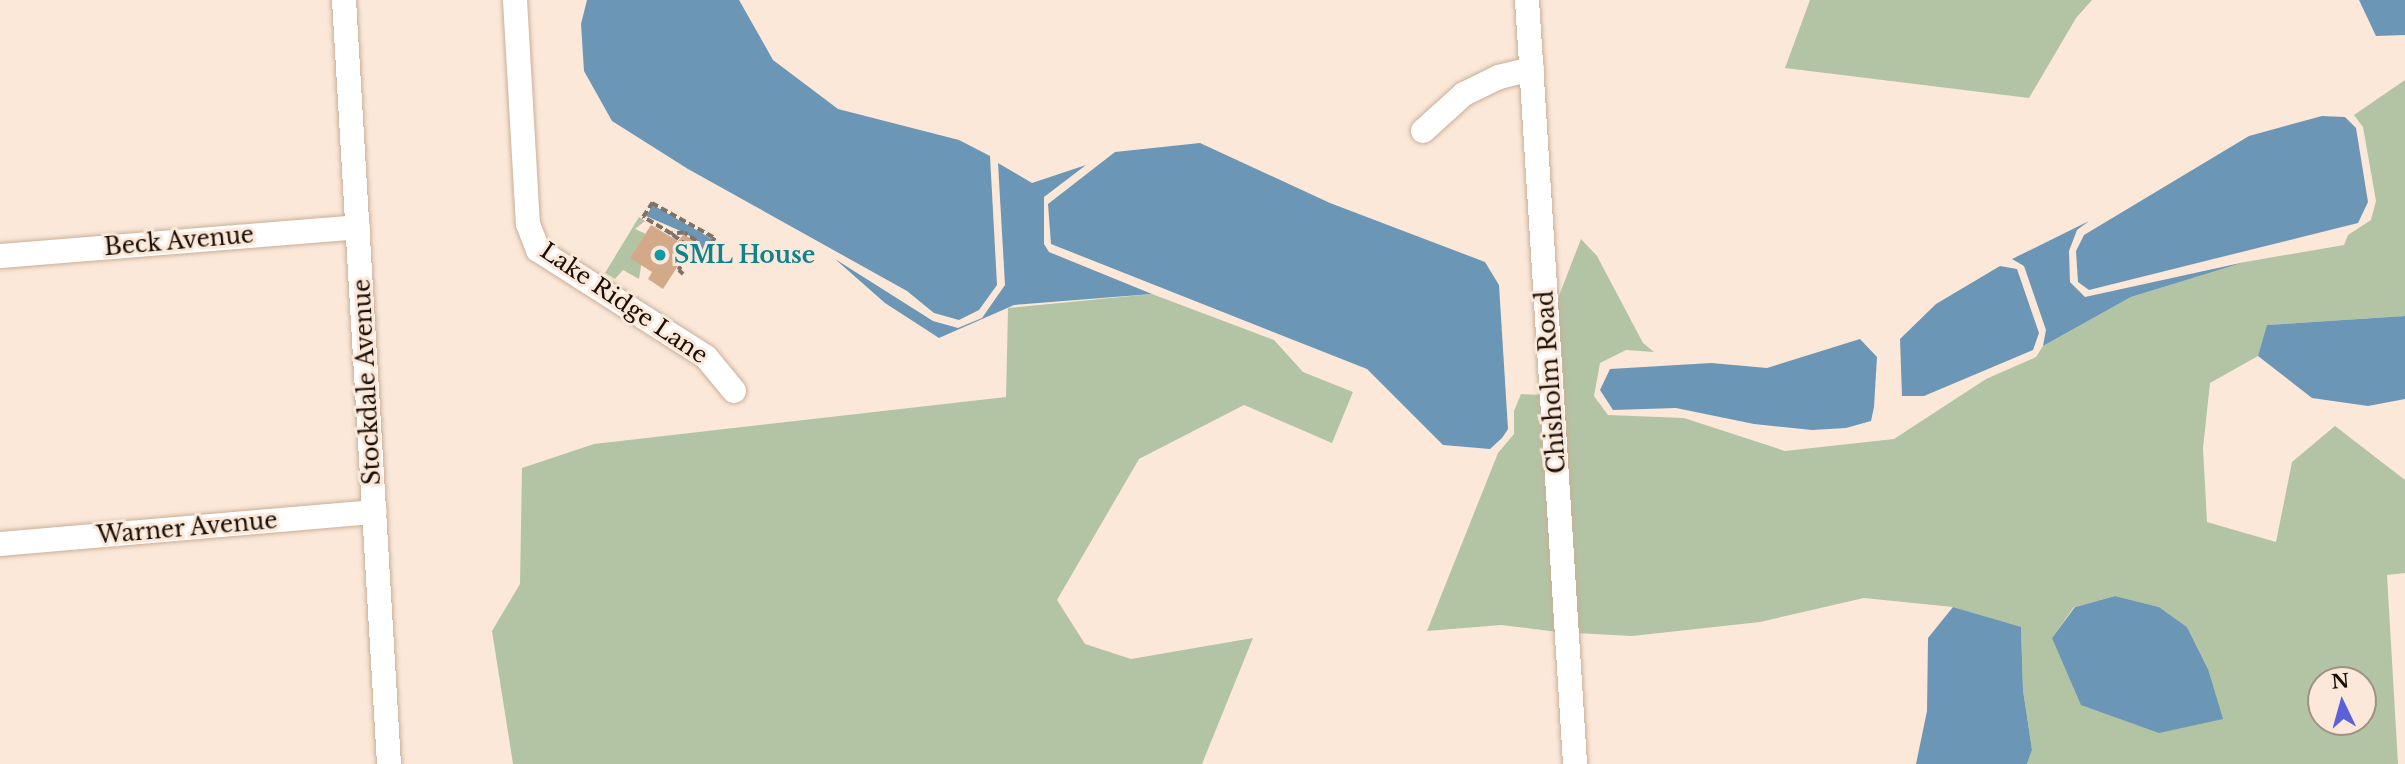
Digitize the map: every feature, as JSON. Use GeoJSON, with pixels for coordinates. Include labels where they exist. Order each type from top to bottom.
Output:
{"type":"FeatureCollection","features":[{"type":"Feature","properties":{"kind":"street","name":"Stockdale Avenue"},"geometry":{"type":"LineString","coordinates":[[344,0],[389,764]]}},
{"type":"Feature","properties":{"kind":"street","name":"Lake Ridge Lane"},"geometry":{"type":"LineString","coordinates":[[514,0],[528,224],[538,250],[706,357],[734,391]]}},
{"type":"Feature","properties":{"kind":"street","name":"Chisholm Road"},"geometry":{"type":"LineString","coordinates":[[1527,0],[1575,764]]}},
{"type":"Feature","properties":{"kind":"street"},"geometry":{"type":"LineString","coordinates":[[1423,131],[1464,94],[1499,77],[1532,69]]}},
{"type":"Feature","properties":{"kind":"street","name":"Beck Avenue"},"geometry":{"type":"LineString","coordinates":[[0,256],[358,227]]}},
{"type":"Feature","properties":{"kind":"street","name":"Warner Avenue"},"geometry":{"type":"LineString","coordinates":[[0,544],[375,512]]}},
{"type":"Feature","properties":{"kind":"path"},"geometry":{"type":"LineString","coordinates":[[652,203],[715,238],[704,256],[671,234],[643,217],[652,203]]}},
{"type":"Feature","properties":{"kind":"path"},"geometry":{"type":"LineString","coordinates":[[671,234],[684,233],[696,241],[679,270],[683,274]]}},
{"type":"Feature","properties":{"kind":"green space"},"geometry":{"type":"Polygon","coordinates":[[[1810,0],[2092,0],[2076,18],[2029,98],[1785,68],[1810,0]]]}},
{"type":"Feature","properties":{"kind":"green space"},"geometry":{"type":"Polygon","coordinates":[[[2405,80],[2405,316],[2268,325],[2258,356],[2210,383],[2203,448],[2207,522],[2276,542],[2292,462],[2335,426],[2405,480],[2405,573],[2387,575],[2398,764],[2027,764],[2032,750],[2023,690],[2021,628],[1953,607],[1864,598],[1760,622],[1632,636],[1575,633],[1555,306],[1581,239],[1597,256],[1643,343],[1654,352],[1626,350],[1600,363],[1594,396],[1608,415],[1684,418],[1785,451],[1894,439],[1986,379],[2036,357],[2043,346],[2131,297],[2245,262],[2344,245],[2348,235],[2371,220],[2376,201],[2363,127],[2354,115],[2405,80]],[[2115,596],[2074,607],[2052,638],[2208,669],[2187,627],[2159,607],[2115,596]]]}},
{"type":"Feature","properties":{"kind":"green space"},"geometry":{"type":"Polygon","coordinates":[[[639,217],[645,221],[635,229],[646,234],[639,279],[623,270],[615,279],[605,273],[639,217]]]}},
{"type":"Feature","properties":{"kind":"green space"},"geometry":{"type":"Polygon","coordinates":[[[1152,294],[1274,340],[1303,372],[1353,392],[1332,443],[1244,405],[1139,459],[1057,600],[1085,644],[1131,659],[1253,638],[1202,764],[513,764],[492,631],[520,584],[522,468],[594,444],[1006,397],[1008,308],[1152,294]]]}},
{"type":"Feature","properties":{"kind":"green space"},"geometry":{"type":"Polygon","coordinates":[[[1521,394],[1543,395],[1558,632],[1501,625],[1427,631],[1498,453],[1514,434],[1514,411],[1521,394]]]}},
{"type":"Feature","properties":{"kind":"water"},"geometry":{"type":"Polygon","coordinates":[[[587,0],[739,0],[773,60],[838,109],[959,140],[990,156],[997,285],[979,310],[959,320],[934,313],[907,291],[688,169],[612,121],[584,71],[581,24],[587,0]]]}},
{"type":"Feature","properties":{"kind":"water"},"geometry":{"type":"Polygon","coordinates":[[[2359,0],[2405,0],[2405,35],[2376,36],[2359,0]]]}},
{"type":"Feature","properties":{"kind":"water"},"geometry":{"type":"Polygon","coordinates":[[[2322,116],[2345,117],[2356,128],[2368,202],[2358,223],[2089,290],[2078,282],[2076,251],[2084,235],[2249,136],[2322,116]]]}},
{"type":"Feature","properties":{"kind":"water"},"geometry":{"type":"Polygon","coordinates":[[[1200,143],[1330,203],[1485,262],[1499,285],[1508,429],[1502,438],[1490,449],[1443,445],[1367,369],[1051,244],[1048,204],[1115,152],[1200,143]]]}},
{"type":"Feature","properties":{"kind":"water"},"geometry":{"type":"Polygon","coordinates":[[[998,163],[1032,183],[1086,165],[1044,197],[1044,244],[1049,252],[1152,294],[1014,305],[939,338],[885,303],[835,259],[933,321],[958,328],[982,318],[1005,285],[998,163]]]}},
{"type":"Feature","properties":{"kind":"water"},"geometry":{"type":"Polygon","coordinates":[[[653,205],[712,239],[703,253],[694,248],[697,241],[685,233],[646,216],[653,205]]]}},
{"type":"Feature","properties":{"kind":"water"},"geometry":{"type":"Polygon","coordinates":[[[2089,221],[2077,230],[2069,251],[2070,282],[2085,297],[2245,262],[2131,297],[2043,346],[2046,330],[2024,266],[2012,259],[2089,221]]]}},
{"type":"Feature","properties":{"kind":"water"},"geometry":{"type":"Polygon","coordinates":[[[2000,266],[2017,269],[2039,333],[2033,350],[1924,396],[1902,396],[1900,339],[1936,304],[2000,266]]]}},
{"type":"Feature","properties":{"kind":"water"},"geometry":{"type":"Polygon","coordinates":[[[2405,316],[2405,399],[2368,406],[2312,398],[2258,356],[2267,325],[2405,316]]]}},
{"type":"Feature","properties":{"kind":"water"},"geometry":{"type":"Polygon","coordinates":[[[1860,339],[1877,357],[1874,407],[1871,421],[1846,428],[1812,430],[1754,424],[1676,408],[1613,410],[1600,390],[1610,369],[1711,363],[1767,368],[1860,339]]]}},
{"type":"Feature","properties":{"kind":"water"},"geometry":{"type":"Polygon","coordinates":[[[2115,596],[2159,607],[2187,627],[2208,669],[2223,719],[2159,733],[2081,705],[2052,638],[2075,607],[2115,596]]]}},
{"type":"Feature","properties":{"kind":"water"},"geometry":{"type":"Polygon","coordinates":[[[1953,607],[2021,627],[2023,690],[2032,750],[2027,764],[1916,764],[1927,711],[1928,638],[1953,607]]]}},
{"type":"Feature","properties":{"kind":"building","name":"SML House"},"geometry":{"type":"Polygon","coordinates":[[[651,225],[678,241],[684,234],[694,241],[663,289],[648,279],[652,272],[630,258],[651,225]]]}},
{"type":"Feature","properties":{"kind":"place","name":"SML House"},"geometry":{"type":"Point","coordinates":[660,255]}}]}
